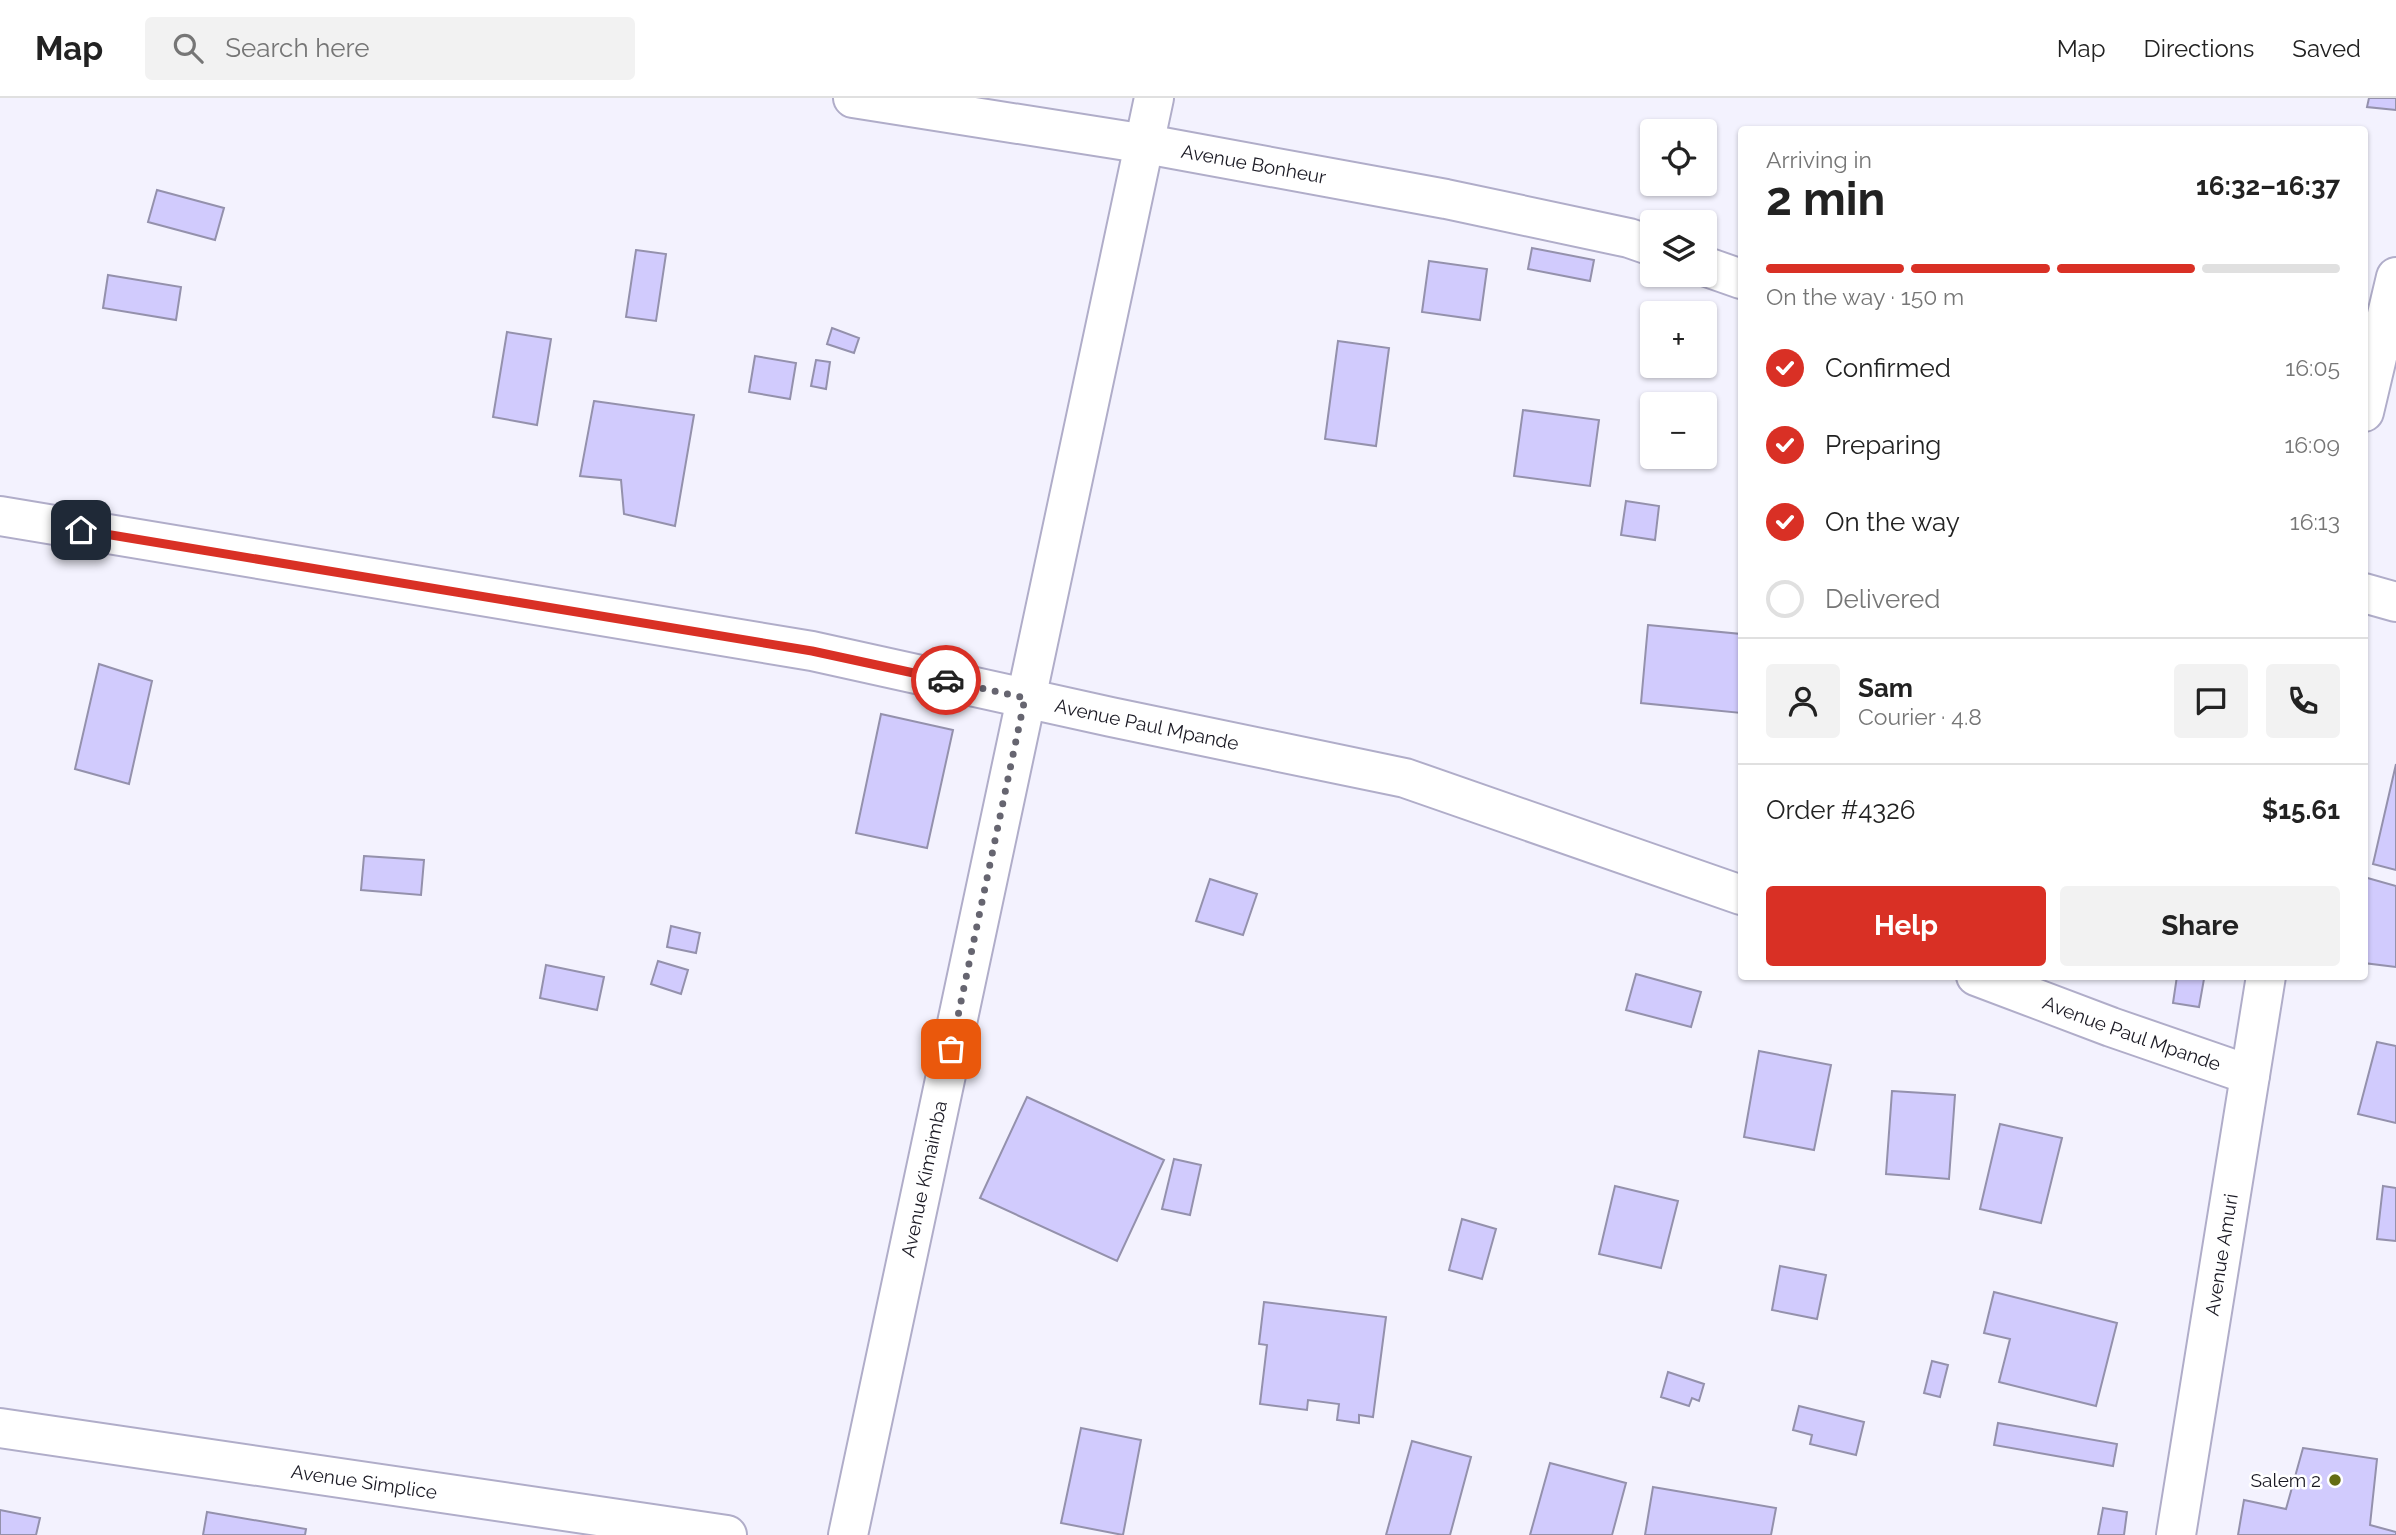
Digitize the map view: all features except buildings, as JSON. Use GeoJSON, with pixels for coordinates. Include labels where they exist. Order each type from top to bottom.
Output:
{"type":"FeatureCollection","features":[{"type":"Feature","properties":{"kind":"street","name":"Avenue Bonheur"},"geometry":{"type":"LineString","coordinates":[[853,98],[1146,144],[1446,199],[1640,242]]}},
{"type":"Feature","properties":{"kind":"street","name":"Avenue Kimaimba"},"geometry":{"type":"LineString","coordinates":[[848,1535],[1154,98]]}},
{"type":"Feature","properties":{"kind":"street"},"geometry":{"type":"LineString","coordinates":[[1717,271],[1738,278]]}},
{"type":"Feature","properties":{"kind":"street"},"geometry":{"type":"LineString","coordinates":[[2368,395],[2396,277]]}},
{"type":"Feature","properties":{"kind":"street","name":"Avenue Paul Mpande"},"geometry":{"type":"LineString","coordinates":[[0,516],[812,651],[1405,778],[1738,894]]}},
{"type":"Feature","properties":{"kind":"street"},"geometry":{"type":"LineString","coordinates":[[2368,594],[2396,602]]}},
{"type":"Feature","properties":{"kind":"street","name":"Avenue Paul Mpande"},"geometry":{"type":"LineString","coordinates":[[1987,980],[2250,1075]]}},
{"type":"Feature","properties":{"kind":"street","name":"Avenue Amuri"},"geometry":{"type":"LineString","coordinates":[[2176,1535],[2265,980]]}},
{"type":"Feature","properties":{"kind":"street","name":"Avenue Simplice"},"geometry":{"type":"LineString","coordinates":[[0,1428],[727,1535]]}},
{"type":"Feature","properties":{"kind":"way so far"},"geometry":{"type":"LineString","coordinates":[[946,680],[1025,698],[951,1049]]}},
{"type":"Feature","properties":{"kind":"place","name":"Salem 2"},"geometry":{"type":"Point","coordinates":[2335,1480]}},
{"type":"Feature","properties":{"kind":"route"},"geometry":{"type":"LineString","coordinates":[[81,530],[812,651],[946,680]]}}]}
